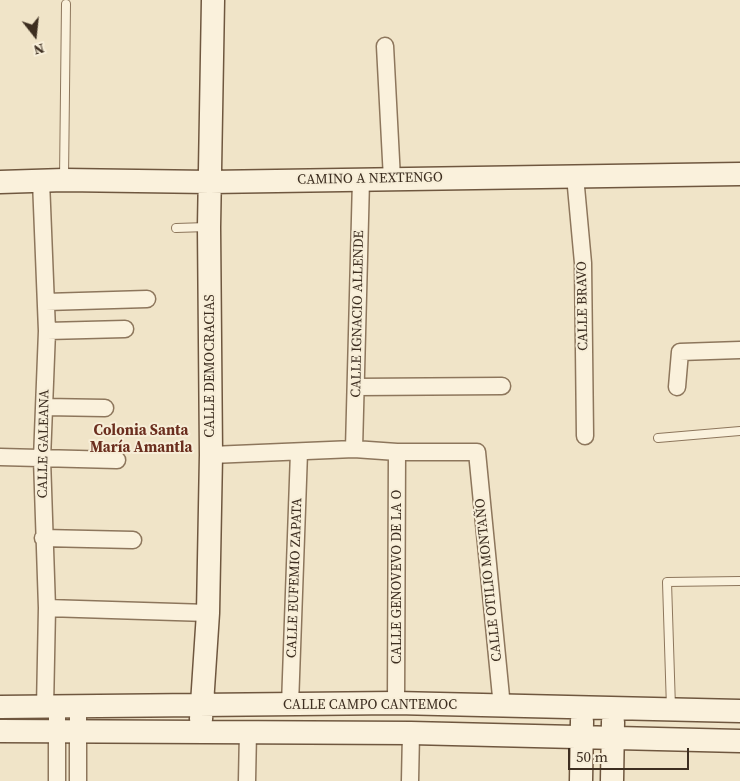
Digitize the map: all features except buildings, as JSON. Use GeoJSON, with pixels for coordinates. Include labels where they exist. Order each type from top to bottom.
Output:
{"type":"FeatureCollection","features":[{"type":"Feature","properties":{"kind":"street","name":"CALLE DEMOCRACIAS"},"geometry":{"type":"LineString","coordinates":[[201,731],[201,705],[208,613],[211,455],[209,227],[213,0]]}},
{"type":"Feature","properties":{"kind":"street"},"geometry":{"type":"LineString","coordinates":[[384,46],[392,179]]}},
{"type":"Feature","properties":{"kind":"street","name":"CAMINO A NEXTENGO"},"geometry":{"type":"LineString","coordinates":[[0,182],[64,180],[210,182],[740,174]]}},
{"type":"Feature","properties":{"kind":"street","name":"CALLE BRAVO"},"geometry":{"type":"LineString","coordinates":[[575,176],[582,262],[585,436]]}},
{"type":"Feature","properties":{"kind":"street","name":"CALLE IGNACIO ALLENDE"},"geometry":{"type":"LineString","coordinates":[[354,449],[361,180]]}},
{"type":"Feature","properties":{"kind":"street","name":"CALLE GALEANA"},"geometry":{"type":"LineString","coordinates":[[41,181],[47,331],[42,459],[43,538],[47,608],[60,707],[67,730]]}},
{"type":"Feature","properties":{"kind":"street"},"geometry":{"type":"LineString","coordinates":[[46,302],[147,299]]}},
{"type":"Feature","properties":{"kind":"street"},"geometry":{"type":"LineString","coordinates":[[47,331],[125,329]]}},
{"type":"Feature","properties":{"kind":"street"},"geometry":{"type":"LineString","coordinates":[[677,388],[680,352],[740,350]]}},
{"type":"Feature","properties":{"kind":"street"},"geometry":{"type":"LineString","coordinates":[[356,387],[502,386]]}},
{"type":"Feature","properties":{"kind":"street"},"geometry":{"type":"LineString","coordinates":[[45,408],[106,408]]}},
{"type":"Feature","properties":{"kind":"street"},"geometry":{"type":"LineString","coordinates":[[211,455],[354,449],[397,452]]}},
{"type":"Feature","properties":{"kind":"street","name":"CALLE EUFEMIO ZAPATA"},"geometry":{"type":"LineString","coordinates":[[290,705],[299,452]]}},
{"type":"Feature","properties":{"kind":"street","name":"CALLE OTILIO MONTAÑO"},"geometry":{"type":"LineString","coordinates":[[397,452],[477,452],[502,707]]}},
{"type":"Feature","properties":{"kind":"street","name":"CALLE GENOVEVO DE LA O"},"geometry":{"type":"LineString","coordinates":[[396,704],[397,452]]}},
{"type":"Feature","properties":{"kind":"street"},"geometry":{"type":"LineString","coordinates":[[0,457],[117,460]]}},
{"type":"Feature","properties":{"kind":"street"},"geometry":{"type":"LineString","coordinates":[[43,538],[133,540]]}},
{"type":"Feature","properties":{"kind":"street"},"geometry":{"type":"LineString","coordinates":[[47,608],[208,613]]}},
{"type":"Feature","properties":{"kind":"street","name":"CALLE CAMPO CANTEMOC"},"geometry":{"type":"LineString","coordinates":[[0,708],[396,704],[740,711]]}},
{"type":"Feature","properties":{"kind":"street"},"geometry":{"type":"LineString","coordinates":[[582,781],[583,708]]}},
{"type":"Feature","properties":{"kind":"street"},"geometry":{"type":"LineString","coordinates":[[612,781],[613,708]]}},
{"type":"Feature","properties":{"kind":"street"},"geometry":{"type":"LineString","coordinates":[[57,781],[67,730]]}},
{"type":"Feature","properties":{"kind":"street"},"geometry":{"type":"LineString","coordinates":[[67,730],[78,781]]}},
{"type":"Feature","properties":{"kind":"street","name":"CALLE CAMPO CANTEMOC"},"geometry":{"type":"LineString","coordinates":[[0,731],[411,733],[740,741]]}},
{"type":"Feature","properties":{"kind":"street"},"geometry":{"type":"LineString","coordinates":[[247,781],[248,731]]}},
{"type":"Feature","properties":{"kind":"street"},"geometry":{"type":"LineString","coordinates":[[410,781],[411,733]]}},
{"type":"Feature","properties":{"kind":"lane"},"geometry":{"type":"LineString","coordinates":[[64,180],[66,4]]}},
{"type":"Feature","properties":{"kind":"lane"},"geometry":{"type":"LineString","coordinates":[[176,228],[209,227]]}},
{"type":"Feature","properties":{"kind":"lane"},"geometry":{"type":"LineString","coordinates":[[658,438],[740,431]]}},
{"type":"Feature","properties":{"kind":"lane"},"geometry":{"type":"LineString","coordinates":[[671,710],[667,582],[740,581]]}},
{"type":"Feature","properties":{"kind":"district","name":"Colonia Santa María Amantla"},"geometry":{"type":"Point","coordinates":[141,440]}}]}
